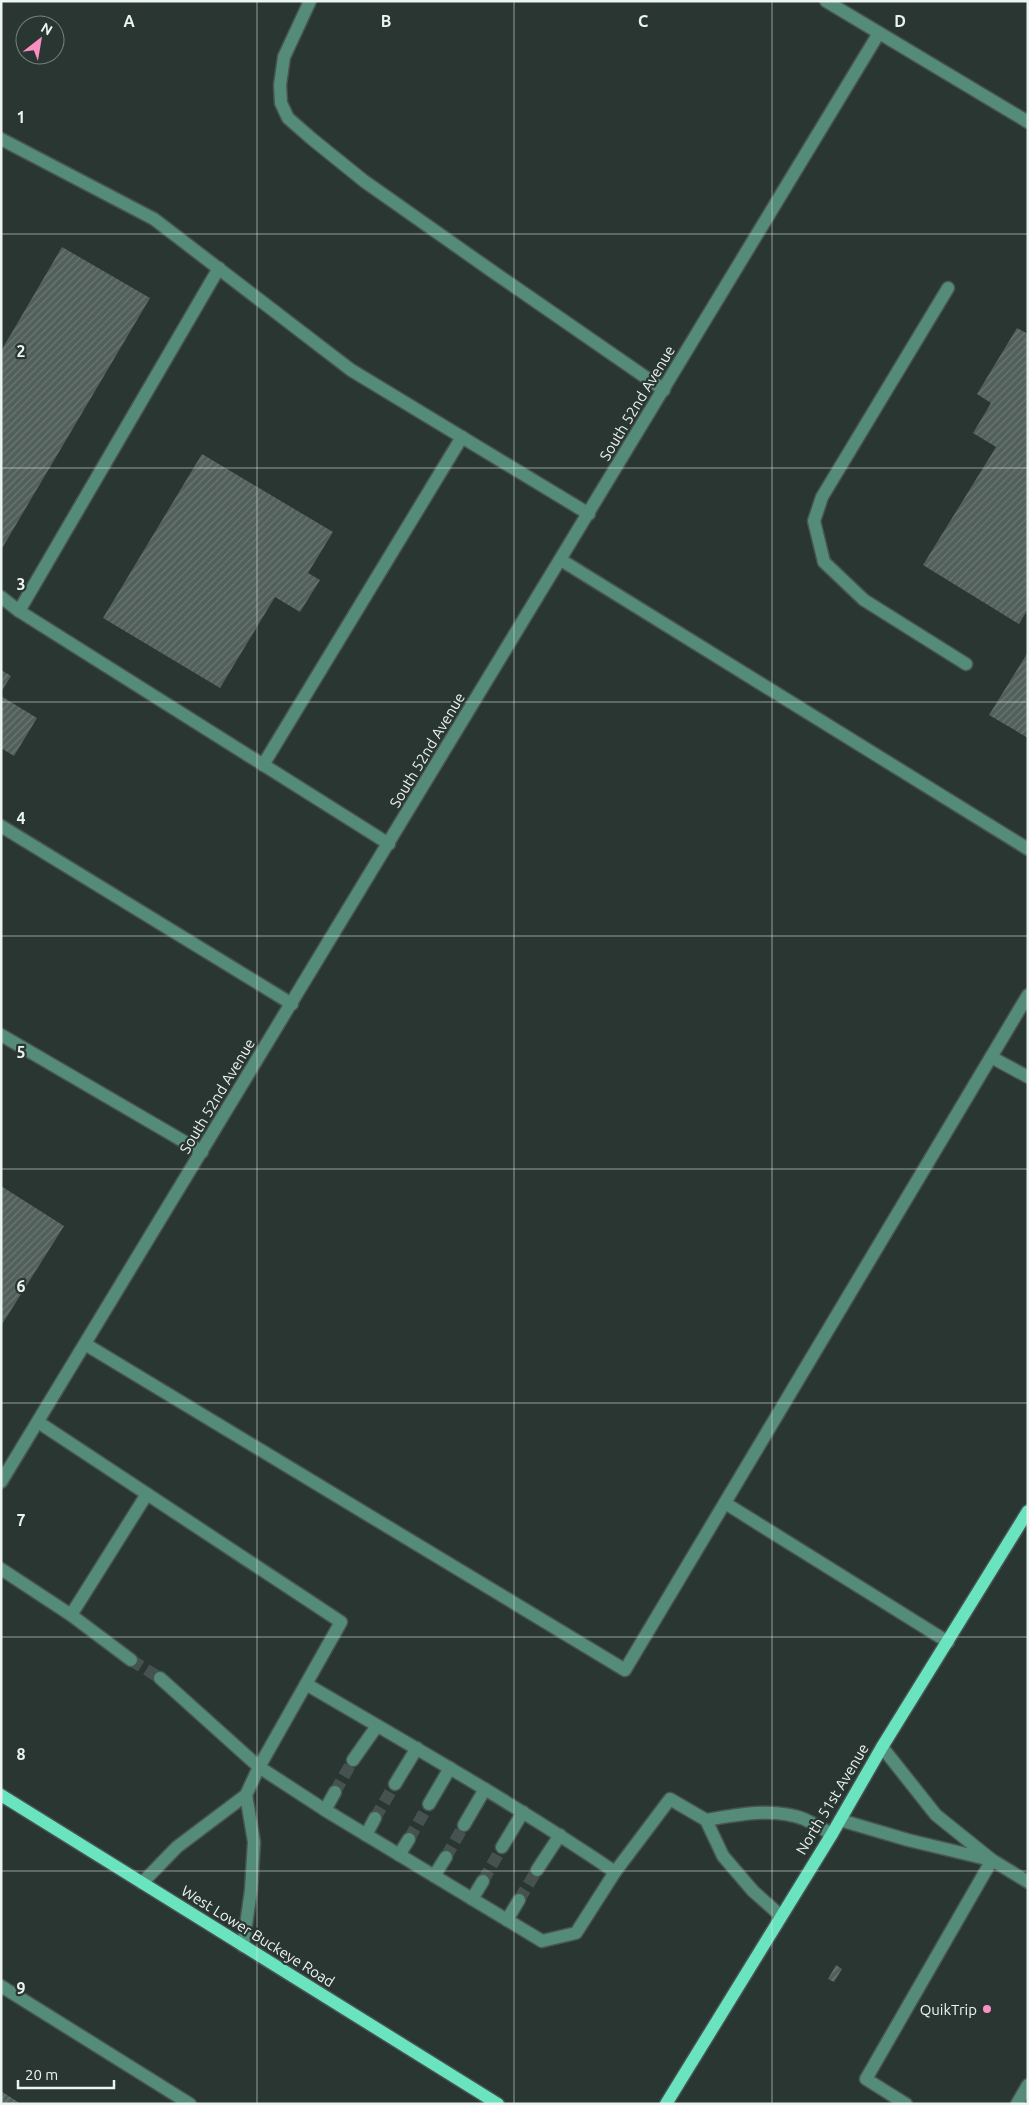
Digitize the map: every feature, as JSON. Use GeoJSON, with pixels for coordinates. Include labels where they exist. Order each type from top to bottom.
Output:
{"type":"FeatureCollection","features":[{"type":"Feature","properties":{"kind":"main road","name":"North 51st Avenue"},"geometry":{"type":"LineString","coordinates":[[666,2104],[832,1834],[882,1747],[1028,1511]]}},
{"type":"Feature","properties":{"kind":"main road","name":"West Lower Buckeye Road"},"geometry":{"type":"LineString","coordinates":[[1,1795],[498,2104]]}},
{"type":"Feature","properties":{"kind":"street"},"geometry":{"type":"LineString","coordinates":[[310,1],[284,57],[280,85],[281,102],[288,118],[312,140],[372,186],[664,390]]}},
{"type":"Feature","properties":{"kind":"street"},"geometry":{"type":"LineString","coordinates":[[826,1],[1028,122]]}},
{"type":"Feature","properties":{"kind":"street","name":"South 52nd Avenue"},"geometry":{"type":"LineString","coordinates":[[3,1477],[292,1004],[879,33]]}},
{"type":"Feature","properties":{"kind":"street"},"geometry":{"type":"LineString","coordinates":[[2,142],[154,219],[352,370],[589,514]]}},
{"type":"Feature","properties":{"kind":"street"},"geometry":{"type":"LineString","coordinates":[[19,612],[219,268]]}},
{"type":"Feature","properties":{"kind":"street"},"geometry":{"type":"LineString","coordinates":[[948,288],[822,497],[814,521],[824,562],[864,600],[966,664]]}},
{"type":"Feature","properties":{"kind":"street"},"geometry":{"type":"LineString","coordinates":[[263,765],[462,437]]}},
{"type":"Feature","properties":{"kind":"street"},"geometry":{"type":"LineString","coordinates":[[561,560],[1028,849]]}},
{"type":"Feature","properties":{"kind":"street"},"geometry":{"type":"LineString","coordinates":[[1,597],[19,612],[389,844]]}},
{"type":"Feature","properties":{"kind":"street"},"geometry":{"type":"LineString","coordinates":[[1,826],[292,1004]]}},
{"type":"Feature","properties":{"kind":"street"},"geometry":{"type":"LineString","coordinates":[[85,1344],[625,1670],[1028,995]]}},
{"type":"Feature","properties":{"kind":"street"},"geometry":{"type":"LineString","coordinates":[[1,1034],[202,1152]]}},
{"type":"Feature","properties":{"kind":"street"},"geometry":{"type":"LineString","coordinates":[[991,1057],[1028,1077]]}},
{"type":"Feature","properties":{"kind":"street"},"geometry":{"type":"LineString","coordinates":[[38,1422],[341,1622],[259,1767],[246,1795],[177,1846],[142,1883]]}},
{"type":"Feature","properties":{"kind":"street"},"geometry":{"type":"LineString","coordinates":[[71,1615],[148,1494]]}},
{"type":"Feature","properties":{"kind":"street"},"geometry":{"type":"LineString","coordinates":[[725,1503],[948,1642]]}},
{"type":"Feature","properties":{"kind":"street"},"geometry":{"type":"LineString","coordinates":[[1,1569],[71,1615],[131,1660]]}},
{"type":"Feature","properties":{"kind":"street"},"geometry":{"type":"LineString","coordinates":[[160,1678],[259,1767],[325,1810],[542,1941],[576,1933],[615,1872],[670,1799],[706,1820],[723,1856],[753,1891],[781,1916]]}},
{"type":"Feature","properties":{"kind":"street"},"geometry":{"type":"LineString","coordinates":[[306,1684],[523,1812],[615,1872]]}},
{"type":"Feature","properties":{"kind":"street"},"geometry":{"type":"LineString","coordinates":[[354,1760],[377,1726]]}},
{"type":"Feature","properties":{"kind":"street"},"geometry":{"type":"LineString","coordinates":[[882,1747],[936,1816],[992,1860],[1028,1882]]}},
{"type":"Feature","properties":{"kind":"street"},"geometry":{"type":"LineString","coordinates":[[395,1784],[417,1748]]}},
{"type":"Feature","properties":{"kind":"street"},"geometry":{"type":"LineString","coordinates":[[429,1804],[450,1768]]}},
{"type":"Feature","properties":{"kind":"street"},"geometry":{"type":"LineString","coordinates":[[464,1825],[485,1789]]}},
{"type":"Feature","properties":{"kind":"street"},"geometry":{"type":"LineString","coordinates":[[325,1810],[335,1792]]}},
{"type":"Feature","properties":{"kind":"street"},"geometry":{"type":"LineString","coordinates":[[243,1946],[251,1890],[254,1842],[246,1795]]}},
{"type":"Feature","properties":{"kind":"street"},"geometry":{"type":"LineString","coordinates":[[502,1847],[523,1812]]}},
{"type":"Feature","properties":{"kind":"street"},"geometry":{"type":"LineString","coordinates":[[706,1820],[755,1812],[802,1819],[832,1834]]}},
{"type":"Feature","properties":{"kind":"street"},"geometry":{"type":"LineString","coordinates":[[366,1834],[375,1818]]}},
{"type":"Feature","properties":{"kind":"street"},"geometry":{"type":"LineString","coordinates":[[840,1820],[908,1840],[992,1860]]}},
{"type":"Feature","properties":{"kind":"street"},"geometry":{"type":"LineString","coordinates":[[537,1870],[560,1835]]}},
{"type":"Feature","properties":{"kind":"street"},"geometry":{"type":"LineString","coordinates":[[399,1855],[409,1839]]}},
{"type":"Feature","properties":{"kind":"street"},"geometry":{"type":"LineString","coordinates":[[434,1876],[446,1857]]}},
{"type":"Feature","properties":{"kind":"street"},"geometry":{"type":"LineString","coordinates":[[906,2104],[866,2079],[992,1860]]}},
{"type":"Feature","properties":{"kind":"street"},"geometry":{"type":"LineString","coordinates":[[472,1899],[483,1882]]}},
{"type":"Feature","properties":{"kind":"street"},"geometry":{"type":"LineString","coordinates":[[507,1920],[520,1900]]}},
{"type":"Feature","properties":{"kind":"street"},"geometry":{"type":"LineString","coordinates":[[1,1986],[190,2104]]}},
{"type":"Feature","properties":{"kind":"street"},"geometry":{"type":"LineString","coordinates":[[1017,2104],[1028,2085]]}},
{"type":"Feature","properties":{"kind":"building"},"geometry":{"type":"Polygon","coordinates":[[[62,247],[150,298],[1,550],[1,351],[62,247]]]}},
{"type":"Feature","properties":{"kind":"building"},"geometry":{"type":"Polygon","coordinates":[[[1017,328],[1028,334],[1028,609],[1019,624],[923,565],[996,447],[973,433],[991,403],[977,394],[1017,328]]]}},
{"type":"Feature","properties":{"kind":"building"},"geometry":{"type":"Polygon","coordinates":[[[202,454],[333,532],[308,573],[320,580],[300,612],[275,597],[220,688],[103,618],[202,454]]]}},
{"type":"Feature","properties":{"kind":"building"},"geometry":{"type":"Polygon","coordinates":[[[1028,652],[1028,738],[989,715],[1028,652]]]}},
{"type":"Feature","properties":{"kind":"building"},"geometry":{"type":"Polygon","coordinates":[[[1,670],[11,676],[1,692],[1,670]]]}},
{"type":"Feature","properties":{"kind":"building"},"geometry":{"type":"Polygon","coordinates":[[[1,696],[37,718],[14,756],[1,748],[1,696]]]}},
{"type":"Feature","properties":{"kind":"building"},"geometry":{"type":"Polygon","coordinates":[[[1,1186],[64,1226],[1,1326],[1,1186]]]}},
{"type":"Feature","properties":{"kind":"building"},"geometry":{"type":"Polygon","coordinates":[[[836,1965],[842,1969],[834,1982],[828,1979],[836,1965]]]}},
{"type":"Feature","properties":{"kind":"building"},"geometry":{"type":"Polygon","coordinates":[[[1,2091],[21,2104],[1,2104],[1,2091]]]}},
{"type":"Feature","properties":{"kind":"tunnel"},"geometry":{"type":"LineString","coordinates":[[131,1660],[160,1678]]}},
{"type":"Feature","properties":{"kind":"tunnel"},"geometry":{"type":"LineString","coordinates":[[335,1792],[353,1760]]}},
{"type":"Feature","properties":{"kind":"tunnel"},"geometry":{"type":"LineString","coordinates":[[375,1818],[395,1784]]}},
{"type":"Feature","properties":{"kind":"tunnel"},"geometry":{"type":"LineString","coordinates":[[409,1839],[429,1804]]}},
{"type":"Feature","properties":{"kind":"tunnel"},"geometry":{"type":"LineString","coordinates":[[446,1857],[464,1825]]}},
{"type":"Feature","properties":{"kind":"tunnel"},"geometry":{"type":"LineString","coordinates":[[483,1881],[502,1847]]}},
{"type":"Feature","properties":{"kind":"tunnel"},"geometry":{"type":"LineString","coordinates":[[519,1900],[537,1870]]}},
{"type":"Feature","properties":{"kind":"place","name":"QuikTrip"},"geometry":{"type":"Point","coordinates":[987,2009]}}]}
